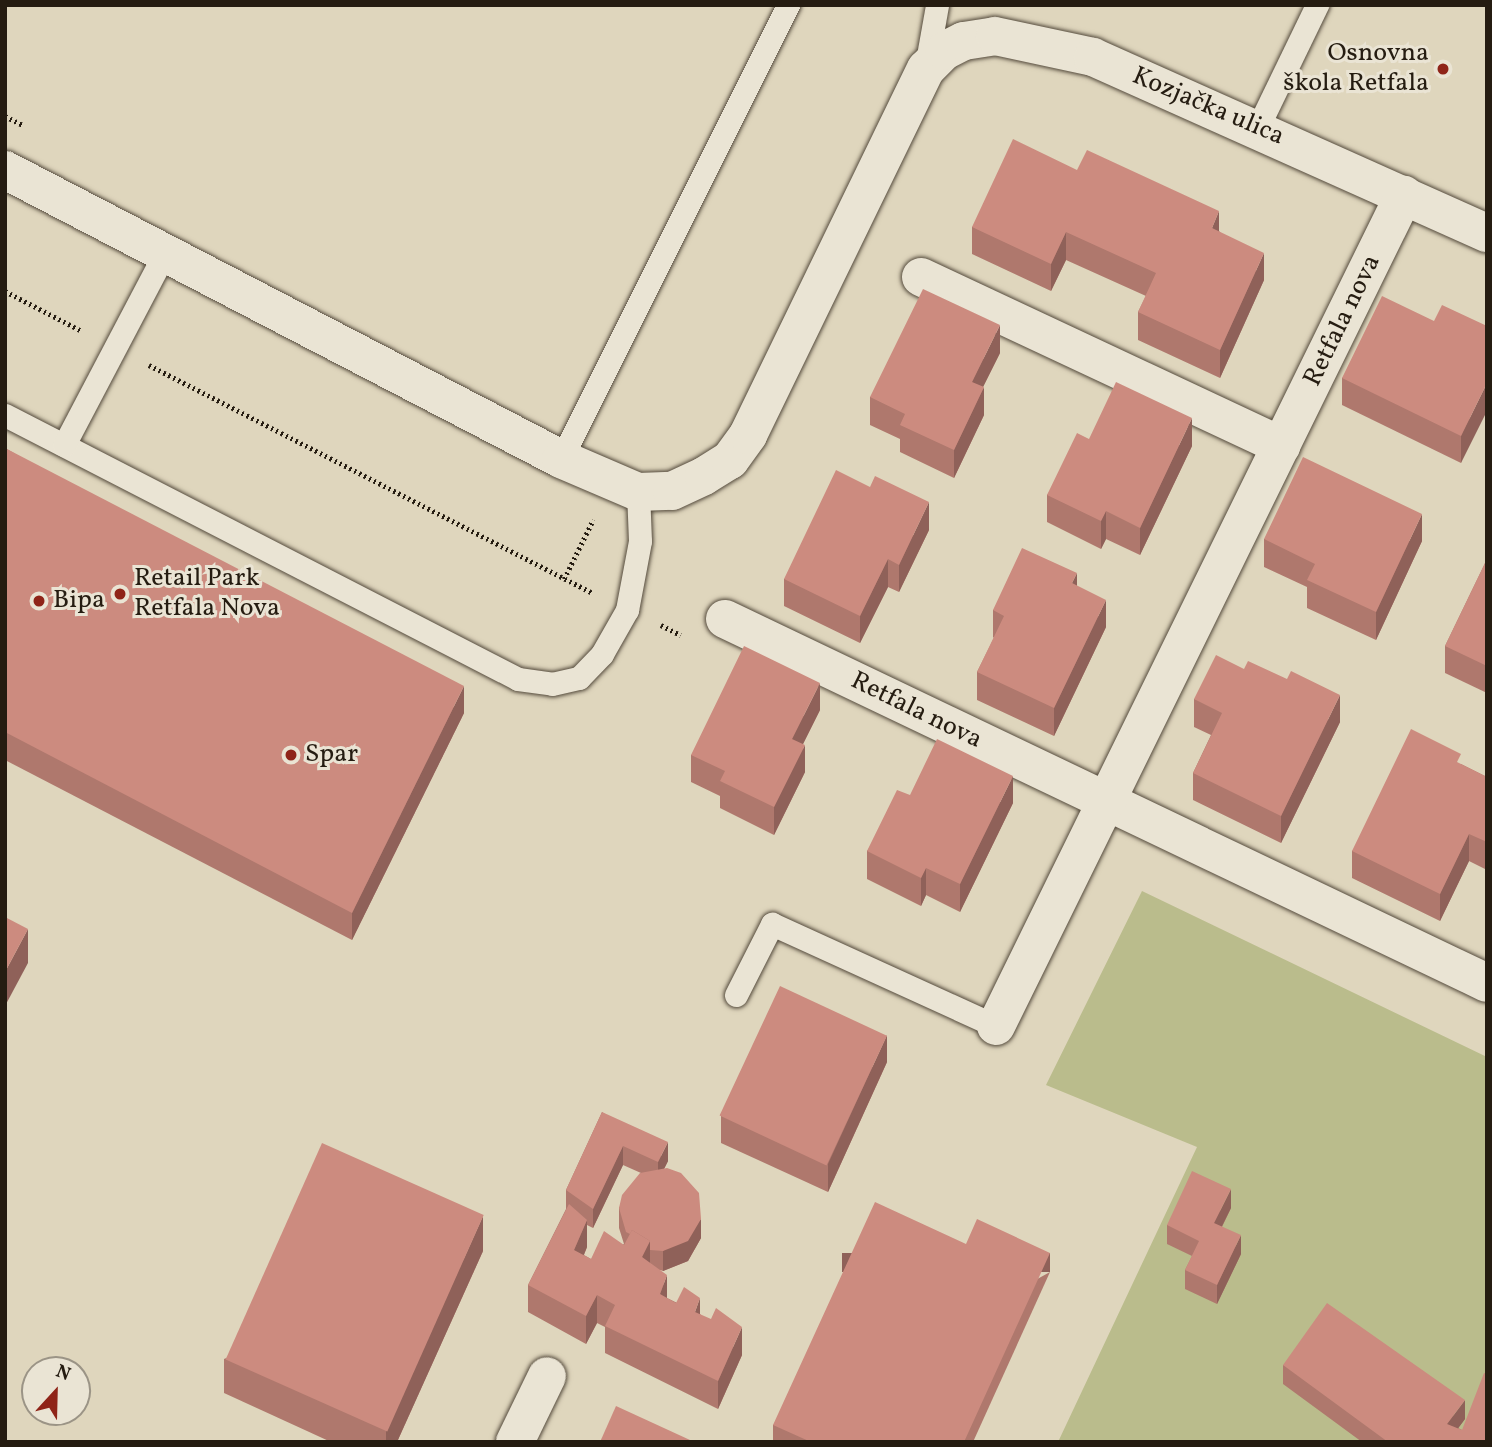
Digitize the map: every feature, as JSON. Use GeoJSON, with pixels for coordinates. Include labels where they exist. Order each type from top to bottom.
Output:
{"type":"FeatureCollection","features":[{"type":"Feature","properties":{"kind":"street","name":"Kozjačka ulica"},"geometry":{"type":"LineString","coordinates":[[926,69],[944,51],[964,41],[995,36],[1038,42],[1093,57],[1258,127],[1487,233]]}},
{"type":"Feature","properties":{"kind":"street"},"geometry":{"type":"LineString","coordinates":[[5,170],[561,459],[638,492],[672,491],[704,477],[730,460],[748,435],[926,69]]}},
{"type":"Feature","properties":{"kind":"street","name":"Retfala nova"},"geometry":{"type":"LineString","coordinates":[[996,1026],[1404,195]]}},
{"type":"Feature","properties":{"kind":"street"},"geometry":{"type":"LineString","coordinates":[[921,277],[1281,446]]}},
{"type":"Feature","properties":{"kind":"street","name":"Retfala nova"},"geometry":{"type":"LineString","coordinates":[[725,619],[1487,983]]}},
{"type":"Feature","properties":{"kind":"street"},"geometry":{"type":"LineString","coordinates":[[515,1442],[547,1376]]}},
{"type":"Feature","properties":{"kind":"lane"},"geometry":{"type":"LineString","coordinates":[[561,459],[788,5]]}},
{"type":"Feature","properties":{"kind":"lane"},"geometry":{"type":"LineString","coordinates":[[926,69],[937,5]]}},
{"type":"Feature","properties":{"kind":"lane"},"geometry":{"type":"LineString","coordinates":[[1258,127],[1317,5]]}},
{"type":"Feature","properties":{"kind":"lane"},"geometry":{"type":"LineString","coordinates":[[64,445],[165,253]]}},
{"type":"Feature","properties":{"kind":"lane"},"geometry":{"type":"LineString","coordinates":[[5,415],[517,679],[552,684],[579,678],[603,654],[627,610],[639,552],[638,492]]}},
{"type":"Feature","properties":{"kind":"lane"},"geometry":{"type":"LineString","coordinates":[[736,995],[772,924],[996,1026]]}},
{"type":"Feature","properties":{"kind":"path"},"geometry":{"type":"LineString","coordinates":[[5,291],[627,610],[701,644],[725,619]]}},
{"type":"Feature","properties":{"kind":"green space"},"geometry":{"type":"Polygon","coordinates":[[[1142,891],[1487,1057],[1487,1442],[1058,1442],[1197,1147],[1046,1085],[1142,891]]]}},
{"type":"Feature","properties":{"kind":"building"},"geometry":{"type":"Polygon","coordinates":[[[1013,139],[1077,170],[1087,150],[1219,211],[1212,228],[1264,253],[1220,350],[1138,312],[1156,273],[1066,232],[1051,264],[972,227],[1013,139]]]}},
{"type":"Feature","properties":{"kind":"building"},"geometry":{"type":"Polygon","coordinates":[[[923,289],[1000,325],[972,382],[984,387],[954,450],[900,425],[905,414],[870,397],[923,289]]]}},
{"type":"Feature","properties":{"kind":"building"},"geometry":{"type":"Polygon","coordinates":[[[1382,296],[1434,321],[1442,305],[1487,326],[1487,383],[1461,436],[1342,378],[1382,296]]]}},
{"type":"Feature","properties":{"kind":"building"},"geometry":{"type":"Polygon","coordinates":[[[1116,382],[1192,418],[1140,528],[1106,511],[1101,521],[1047,495],[1077,433],[1089,439],[1116,382]]]}},
{"type":"Feature","properties":{"kind":"building","name":"Retail Park Retfala Nova"},"geometry":{"type":"Polygon","coordinates":[[[5,448],[464,686],[352,913],[5,732],[5,448]]]}},
{"type":"Feature","properties":{"kind":"building"},"geometry":{"type":"Polygon","coordinates":[[[1303,457],[1422,514],[1376,612],[1307,580],[1315,564],[1264,539],[1303,457]]]}},
{"type":"Feature","properties":{"kind":"building"},"geometry":{"type":"Polygon","coordinates":[[[836,470],[870,487],[875,476],[929,502],[899,565],[888,559],[860,616],[784,579],[836,470]]]}},
{"type":"Feature","properties":{"kind":"building"},"geometry":{"type":"Polygon","coordinates":[[[1022,548],[1077,573],[1072,583],[1106,600],[1054,708],[977,672],[1004,616],[993,610],[1022,548]]]}},
{"type":"Feature","properties":{"kind":"building"},"geometry":{"type":"Polygon","coordinates":[[[1487,559],[1487,666],[1445,646],[1487,559]]]}},
{"type":"Feature","properties":{"kind":"building"},"geometry":{"type":"Polygon","coordinates":[[[744,646],[820,683],[792,739],[805,745],[774,807],[720,781],[725,771],[691,755],[744,646]]]}},
{"type":"Feature","properties":{"kind":"building"},"geometry":{"type":"Polygon","coordinates":[[[1216,655],[1244,669],[1248,661],[1287,679],[1291,671],[1340,695],[1281,816],[1193,773],[1222,713],[1194,699],[1216,655]]]}},
{"type":"Feature","properties":{"kind":"building"},"geometry":{"type":"Polygon","coordinates":[[[1411,729],[1461,754],[1457,762],[1487,777],[1487,842],[1469,834],[1440,894],[1352,851],[1411,729]]]}},
{"type":"Feature","properties":{"kind":"building"},"geometry":{"type":"Polygon","coordinates":[[[937,739],[1013,776],[960,884],[926,868],[921,878],[867,851],[897,790],[910,795],[937,739]]]}},
{"type":"Feature","properties":{"kind":"building"},"geometry":{"type":"Polygon","coordinates":[[[5,917],[28,929],[5,972],[5,917]]]}},
{"type":"Feature","properties":{"kind":"building"},"geometry":{"type":"Polygon","coordinates":[[[780,986],[887,1036],[827,1165],[720,1116],[780,986]]]}},
{"type":"Feature","properties":{"kind":"building"},"geometry":{"type":"Polygon","coordinates":[[[602,1112],[668,1142],[658,1162],[623,1146],[593,1209],[566,1190],[602,1112]]]}},
{"type":"Feature","properties":{"kind":"building"},"geometry":{"type":"Polygon","coordinates":[[[322,1143],[484,1215],[387,1432],[226,1360],[322,1143]]]}},
{"type":"Feature","properties":{"kind":"building"},"geometry":{"type":"Polygon","coordinates":[[[667,1168],[681,1173],[699,1193],[701,1219],[688,1241],[663,1251],[650,1250],[650,1241],[632,1230],[630,1234],[626,1232],[619,1208],[622,1195],[640,1173],[667,1168]]]}},
{"type":"Feature","properties":{"kind":"building"},"geometry":{"type":"Polygon","coordinates":[[[1192,1171],[1231,1189],[1214,1223],[1241,1235],[1217,1285],[1185,1270],[1199,1241],[1167,1225],[1192,1171]]]}},
{"type":"Feature","properties":{"kind":"building"},"geometry":{"type":"Polygon","coordinates":[[[875,1202],[966,1244],[977,1219],[1050,1253],[964,1442],[811,1442],[773,1425],[875,1202]]]}},
{"type":"Feature","properties":{"kind":"building"},"geometry":{"type":"Polygon","coordinates":[[[569,1204],[587,1220],[574,1250],[591,1259],[604,1231],[624,1245],[632,1230],[650,1241],[642,1257],[667,1275],[660,1294],[676,1303],[684,1287],[700,1298],[695,1312],[711,1319],[716,1308],[742,1327],[718,1381],[605,1326],[615,1305],[597,1295],[586,1316],[528,1285],[569,1204]]]}},
{"type":"Feature","properties":{"kind":"building"},"geometry":{"type":"Polygon","coordinates":[[[1327,1303],[1465,1400],[1447,1424],[1462,1430],[1484,1373],[1487,1374],[1487,1442],[1388,1442],[1283,1365],[1327,1303]]]}},
{"type":"Feature","properties":{"kind":"building"},"geometry":{"type":"Polygon","coordinates":[[[616,1406],[690,1440],[600,1442],[616,1406]]]}},
{"type":"Feature","properties":{"kind":"place","name":"Osnovna škola Retfala"},"geometry":{"type":"Point","coordinates":[1443,69]}},
{"type":"Feature","properties":{"kind":"place","name":"Retail Park Retfala Nova"},"geometry":{"type":"Point","coordinates":[120,594]}},
{"type":"Feature","properties":{"kind":"place","name":"Bipa"},"geometry":{"type":"Point","coordinates":[39,601]}},
{"type":"Feature","properties":{"kind":"place","name":"Spar"},"geometry":{"type":"Point","coordinates":[291,755]}}]}
